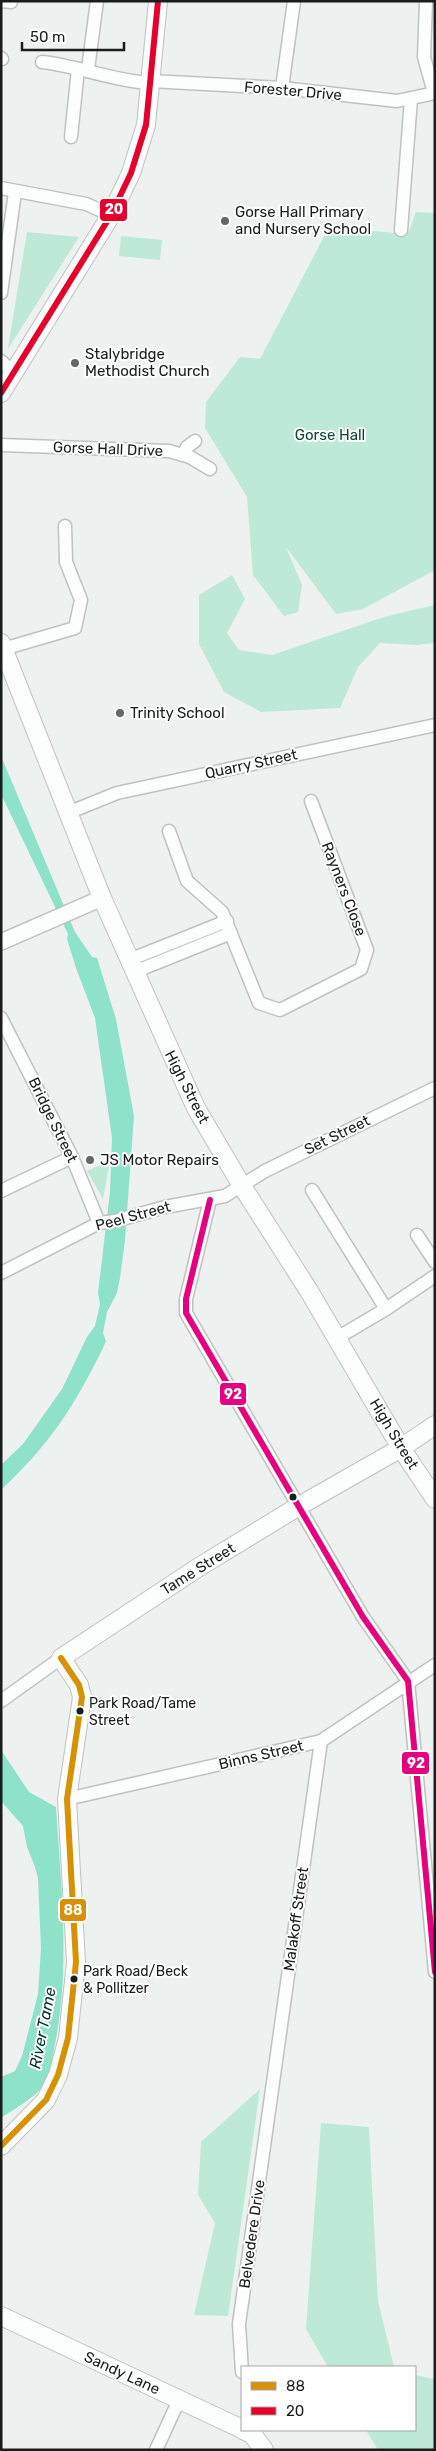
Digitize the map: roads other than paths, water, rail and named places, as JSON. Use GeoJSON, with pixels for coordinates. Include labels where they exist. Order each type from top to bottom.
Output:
{"type":"FeatureCollection","features":[{"type":"Feature","properties":{"kind":"main road"},"geometry":{"type":"LineString","coordinates":[[1,392],[7,366],[111,215],[130,173],[146,125],[158,1]]}},
{"type":"Feature","properties":{"kind":"main road","name":"High Street"},"geometry":{"type":"LineString","coordinates":[[2,646],[70,812],[102,898],[196,1108],[402,1448],[435,1499]]}},
{"type":"Feature","properties":{"kind":"main road","name":"Tame Street"},"geometry":{"type":"LineString","coordinates":[[61,1658],[200,1567],[299,1506],[402,1448],[435,1425]]}},
{"type":"Feature","properties":{"kind":"main road"},"geometry":{"type":"LineString","coordinates":[[1,2146],[46,2100],[58,2075],[68,2038],[76,1962],[67,1800],[82,1697],[79,1685],[61,1658]]}},
{"type":"Feature","properties":{"kind":"main road","name":"Sandy Lane"},"geometry":{"type":"LineString","coordinates":[[1,2316],[241,2428]]}},
{"type":"Feature","properties":{"kind":"main road","name":"Sandy Lane"},"geometry":{"type":"LineString","coordinates":[[247,2431],[264,2450]]}},
{"type":"Feature","properties":{"kind":"street"},"geometry":{"type":"LineString","coordinates":[[71,136],[97,1]]}},
{"type":"Feature","properties":{"kind":"street"},"geometry":{"type":"LineString","coordinates":[[282,88],[294,1]]}},
{"type":"Feature","properties":{"kind":"street"},"geometry":{"type":"LineString","coordinates":[[426,1],[424,57],[434,93]]}},
{"type":"Feature","properties":{"kind":"street","name":"Forester Drive"},"geometry":{"type":"LineString","coordinates":[[42,62],[68,65],[133,82],[282,88],[397,101],[434,93]]}},
{"type":"Feature","properties":{"kind":"street"},"geometry":{"type":"LineString","coordinates":[[401,230],[411,99]]}},
{"type":"Feature","properties":{"kind":"street"},"geometry":{"type":"LineString","coordinates":[[1,188],[86,204],[111,215]]}},
{"type":"Feature","properties":{"kind":"street"},"geometry":{"type":"LineString","coordinates":[[1,293],[16,192]]}},
{"type":"Feature","properties":{"kind":"street"},"geometry":{"type":"LineString","coordinates":[[183,455],[187,447],[195,441]]}},
{"type":"Feature","properties":{"kind":"street","name":"Gorse Hall Drive"},"geometry":{"type":"LineString","coordinates":[[1,444],[169,451],[190,457],[210,469]]}},
{"type":"Feature","properties":{"kind":"street"},"geometry":{"type":"LineString","coordinates":[[2,646],[75,628],[82,600],[66,562],[65,526]]}},
{"type":"Feature","properties":{"kind":"street","name":"Quarry Street"},"geometry":{"type":"LineString","coordinates":[[70,812],[116,793],[435,725]]}},
{"type":"Feature","properties":{"kind":"street","name":"Rayners Close"},"geometry":{"type":"LineString","coordinates":[[169,831],[187,881],[222,912],[259,1003],[280,1010],[361,969],[367,950],[311,801]]}},
{"type":"Feature","properties":{"kind":"street"},"geometry":{"type":"LineString","coordinates":[[1,942],[102,898]]}},
{"type":"Feature","properties":{"kind":"street"},"geometry":{"type":"LineString","coordinates":[[132,966],[229,927]]}},
{"type":"Feature","properties":{"kind":"street","name":"Bridge Street"},"geometry":{"type":"LineString","coordinates":[[1,1018],[72,1157],[99,1223]]}},
{"type":"Feature","properties":{"kind":"street","name":"Set Street"},"geometry":{"type":"LineString","coordinates":[[242,1186],[265,1171],[435,1088]]}},
{"type":"Feature","properties":{"kind":"street"},"geometry":{"type":"LineString","coordinates":[[1,1191],[72,1157]]}},
{"type":"Feature","properties":{"kind":"street","name":"Peel Street"},"geometry":{"type":"LineString","coordinates":[[1,1273],[99,1223],[192,1202],[210,1200],[225,1196],[242,1186]]}},
{"type":"Feature","properties":{"kind":"street"},"geometry":{"type":"LineString","coordinates":[[312,1190],[386,1309]]}},
{"type":"Feature","properties":{"kind":"street"},"geometry":{"type":"LineString","coordinates":[[210,1200],[186,1299],[186,1313],[364,1617],[408,1681],[435,1972]]}},
{"type":"Feature","properties":{"kind":"street"},"geometry":{"type":"LineString","coordinates":[[417,1235],[435,1262]]}},
{"type":"Feature","properties":{"kind":"street"},"geometry":{"type":"LineString","coordinates":[[337,1338],[386,1309],[435,1276]]}},
{"type":"Feature","properties":{"kind":"street","name":"Tame Street"},"geometry":{"type":"LineString","coordinates":[[1,1701],[61,1658]]}},
{"type":"Feature","properties":{"kind":"street","name":"Binns Street"},"geometry":{"type":"LineString","coordinates":[[67,1800],[321,1741],[408,1681],[435,1665]]}},
{"type":"Feature","properties":{"kind":"street","name":"Malakoff Street"},"geometry":{"type":"LineString","coordinates":[[271,2098],[321,1741]]}},
{"type":"Feature","properties":{"kind":"street","name":"Belvedere Drive"},"geometry":{"type":"LineString","coordinates":[[242,2366],[239,2324],[271,2098]]}},
{"type":"Feature","properties":{"kind":"street"},"geometry":{"type":"LineString","coordinates":[[156,2450],[179,2400]]}},
{"type":"Feature","properties":{"kind":"water"},"geometry":{"type":"Polygon","coordinates":[[[1,756],[75,932],[92,957],[97,958],[116,1019],[134,1116],[125,1240],[117,1293],[107,1312],[103,1333],[106,1341],[60,1424],[19,1473],[1,1490],[1,1465],[23,1444],[62,1389],[87,1337],[95,1326],[100,1304],[98,1293],[110,1192],[112,1138],[95,1018],[76,968],[67,939],[68,934],[1,794],[1,756]]]}},
{"type":"Feature","properties":{"kind":"water","name":"River Tame"},"geometry":{"type":"Polygon","coordinates":[[[1,1750],[29,1792],[56,1807],[62,1898],[63,1959],[59,2019],[47,2078],[40,2090],[1,2118],[1,2077],[15,2071],[22,2056],[38,1994],[41,1948],[38,1878],[27,1847],[23,1826],[1,1801],[1,1750]]]}},
{"type":"Feature","properties":{"kind":"place","name":"Gorse Hall Primary and Nursery School"},"geometry":{"type":"Point","coordinates":[225,221]}},
{"type":"Feature","properties":{"kind":"place","name":"Stalybridge Methodist Church"},"geometry":{"type":"Point","coordinates":[75,363]}},
{"type":"Feature","properties":{"kind":"place","name":"Trinity School"},"geometry":{"type":"Point","coordinates":[120,713]}},
{"type":"Feature","properties":{"kind":"place","name":"JS Motor Repairs"},"geometry":{"type":"Point","coordinates":[90,1160]}},
{"type":"Feature","properties":{"kind":"place","name":"Park Road/Tame Street"},"geometry":{"type":"Point","coordinates":[80,1711]}},
{"type":"Feature","properties":{"kind":"place","name":"Park Road/Beck & Pollitzer"},"geometry":{"type":"Point","coordinates":[74,1979]}},
{"type":"Feature","properties":{"kind":"park label","name":"Gorse Hall"},"geometry":{"type":"Point","coordinates":[330,435]}}]}
